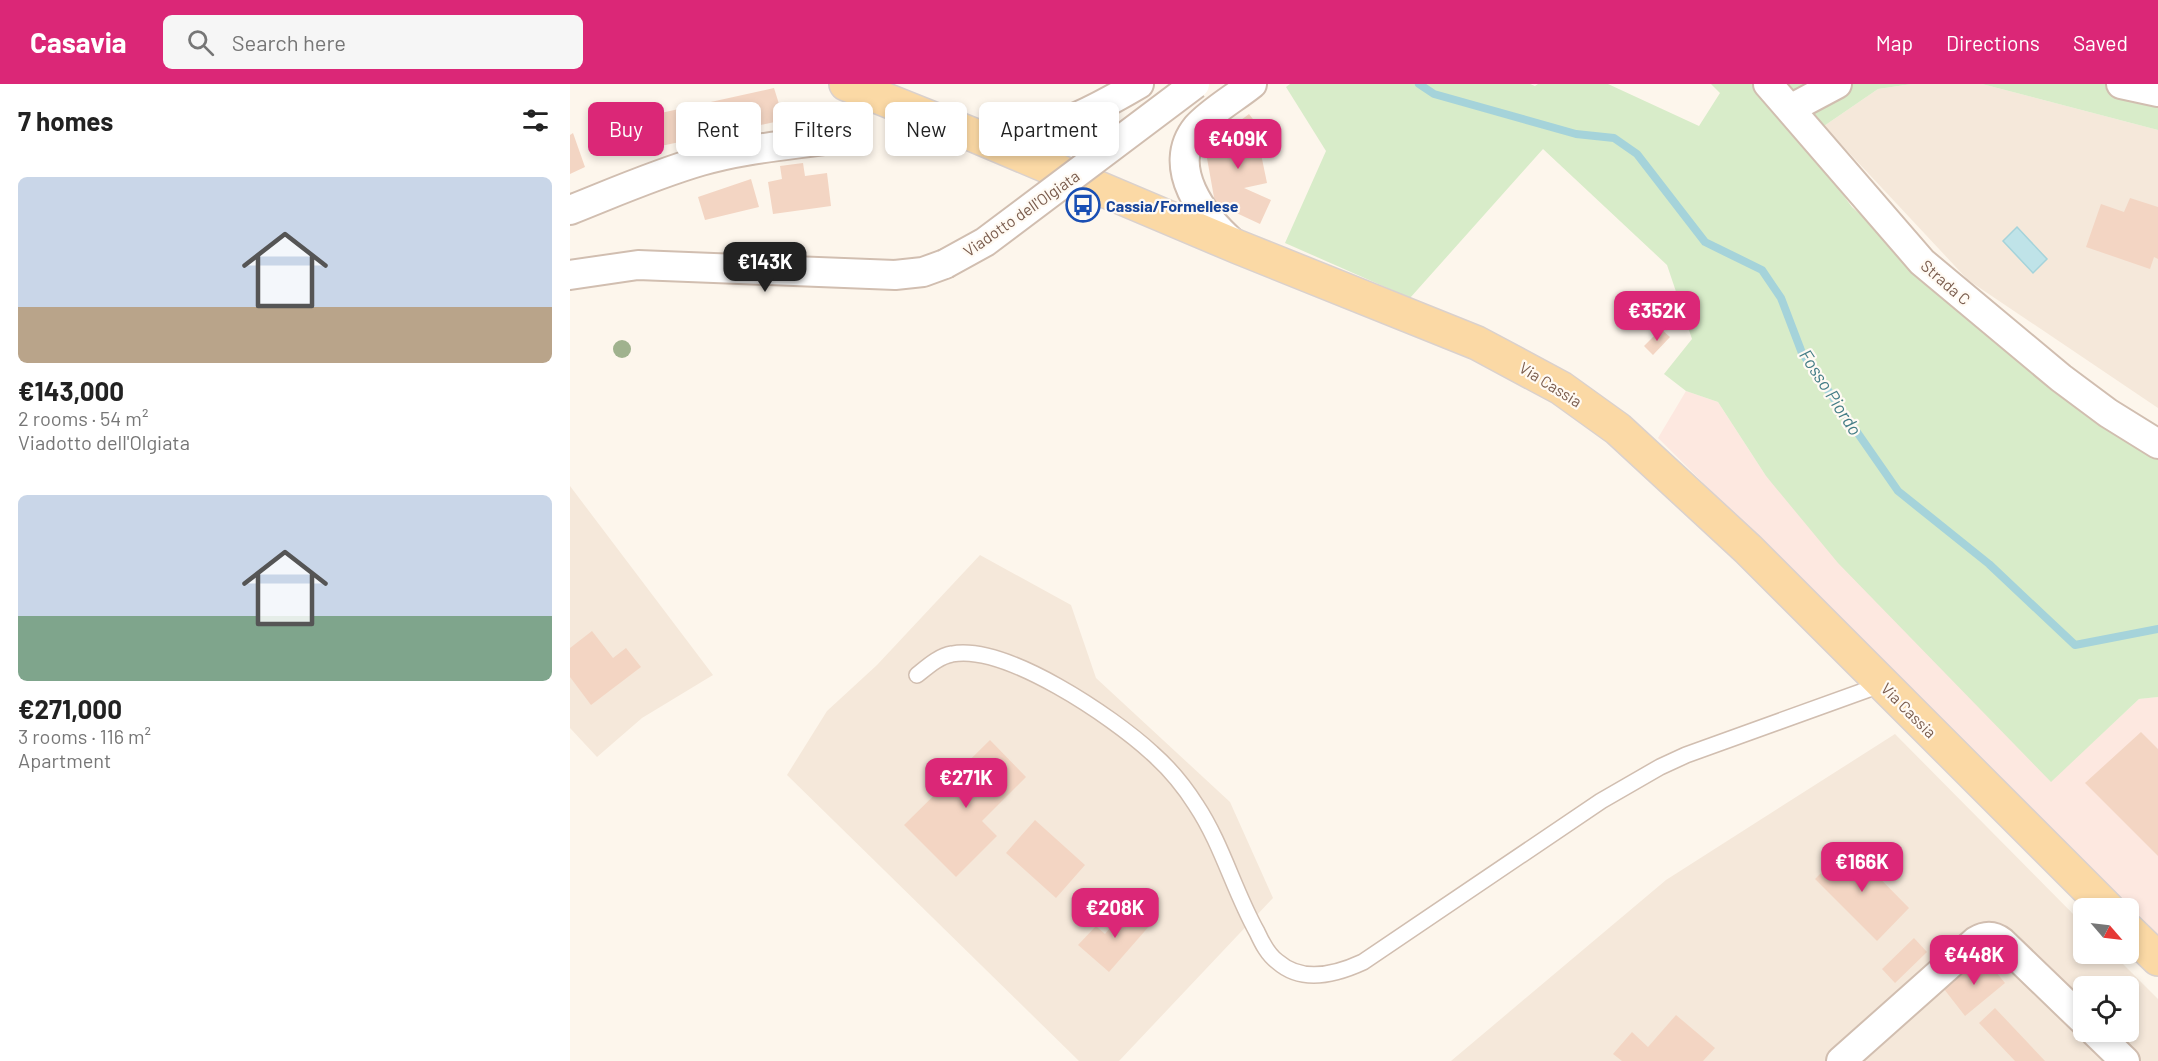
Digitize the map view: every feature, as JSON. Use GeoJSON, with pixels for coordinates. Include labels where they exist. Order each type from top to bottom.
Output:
{"type":"FeatureCollection","features":[{"type":"Feature","properties":{"kind":"main road","name":"Via Cassia"},"geometry":{"type":"LineString","coordinates":[[846,84],[971,134],[1238,247],[1477,343],[1561,388],[1618,429],[1748,549],[2097,898]]}},
{"type":"Feature","properties":{"kind":"main road"},"geometry":{"type":"LineString","coordinates":[[2139,941],[2158,959]]}},
{"type":"Feature","properties":{"kind":"street"},"geometry":{"type":"LineString","coordinates":[[971,134],[1011,136],[1050,128],[1092,110],[1139,84]]}},
{"type":"Feature","properties":{"kind":"street","name":"Viadotto dell'Olgiata"},"geometry":{"type":"LineString","coordinates":[[570,275],[638,265],[896,275],[923,272],[945,264],[985,242],[1195,84]]}},
{"type":"Feature","properties":{"kind":"street"},"geometry":{"type":"LineString","coordinates":[[1238,247],[1211,222],[1197,202],[1188,180],[1185,164],[1186,153],[1198,125],[1252,84]]}},
{"type":"Feature","properties":{"kind":"street","name":"Strada C"},"geometry":{"type":"LineString","coordinates":[[1768,84],[1922,262],[2061,378],[2108,413],[2158,444]]}},
{"type":"Feature","properties":{"kind":"street"},"geometry":{"type":"LineString","coordinates":[[1790,109],[1837,84]]}},
{"type":"Feature","properties":{"kind":"street"},"geometry":{"type":"LineString","coordinates":[[2121,84],[2158,92]]}},
{"type":"Feature","properties":{"kind":"street"},"geometry":{"type":"LineString","coordinates":[[570,210],[654,176],[702,160],[773,148]]}},
{"type":"Feature","properties":{"kind":"street"},"geometry":{"type":"LineString","coordinates":[[1841,1061],[1976,941],[1989,936],[2002,942],[2073,1010]]}},
{"type":"Feature","properties":{"kind":"street"},"geometry":{"type":"LineString","coordinates":[[2105,1042],[2125,1061]]}},
{"type":"Feature","properties":{"kind":"lane"},"geometry":{"type":"LineString","coordinates":[[917,675],[945,655],[954,653],[981,655],[1028,671],[1056,686],[1126,731],[1154,754],[1196,805],[1209,827],[1250,921],[1265,948],[1277,962],[1293,971],[1314,975],[1336,973],[1364,962],[1601,801],[1660,766],[1883,684]]}},
{"type":"Feature","properties":{"kind":"shaded area"},"geometry":{"type":"Polygon","coordinates":[[[1912,84],[1982,84],[2158,130],[2158,408],[1968,280],[1824,126],[1878,89],[1912,84]]]}},
{"type":"Feature","properties":{"kind":"shaded area"},"geometry":{"type":"Polygon","coordinates":[[[1686,391],[1718,402],[1766,476],[2051,781],[2139,699],[2158,697],[2158,935],[2139,916],[2139,898],[2121,898],[1658,438],[1686,391]]]}},
{"type":"Feature","properties":{"kind":"shaded area"},"geometry":{"type":"Polygon","coordinates":[[[570,486],[713,675],[642,718],[597,757],[570,728],[570,486]]]}},
{"type":"Feature","properties":{"kind":"shaded area"},"geometry":{"type":"Polygon","coordinates":[[[980,555],[1071,605],[1096,678],[1230,802],[1273,898],[1119,1061],[1079,1061],[787,775],[827,711],[877,665],[980,555]]]}},
{"type":"Feature","properties":{"kind":"shaded area"},"geometry":{"type":"Polygon","coordinates":[[[1895,734],[2073,914],[2073,964],[2123,964],[2135,976],[2073,976],[2073,1042],[2139,1042],[2139,980],[2158,999],[2158,1061],[1451,1061],[1666,880],[1895,734]]]}},
{"type":"Feature","properties":{"kind":"green space"},"geometry":{"type":"Polygon","coordinates":[[[1290,84],[1530,84],[1535,86],[1538,84],[1608,84],[1699,126],[1720,93],[1711,84],[1756,84],[1770,95],[1852,207],[2010,349],[2158,450],[2158,697],[2139,699],[2051,782],[1838,563],[1766,476],[1718,402],[1686,391],[1664,374],[1692,339],[1667,265],[1543,149],[1410,298],[1285,243],[1326,151],[1286,87],[1290,84]]]}},
{"type":"Feature","properties":{"kind":"green space"},"geometry":{"type":"Polygon","coordinates":[[[1780,84],[1912,84],[1878,89],[1824,126],[1780,84]]]}},
{"type":"Feature","properties":{"kind":"green space"},"geometry":{"type":"Polygon","coordinates":[[[1982,84],[2158,84],[2158,130],[1982,84]]]}},
{"type":"Feature","properties":{"kind":"water"},"geometry":{"type":"Polygon","coordinates":[[[2017,227],[2047,259],[2033,273],[2003,241],[2017,227]]]}},
{"type":"Feature","properties":{"kind":"building"},"geometry":{"type":"Polygon","coordinates":[[[774,88],[778,102],[773,102],[773,122],[761,125],[761,102],[711,102],[774,88]]]}},
{"type":"Feature","properties":{"kind":"building"},"geometry":{"type":"Polygon","coordinates":[[[676,110],[676,143],[664,145],[664,112],[676,110]]]}},
{"type":"Feature","properties":{"kind":"building"},"geometry":{"type":"Polygon","coordinates":[[[1249,114],[1266,136],[1236,159],[1261,154],[1267,183],[1244,188],[1271,200],[1260,224],[1215,203],[1205,147],[1249,114]]]}},
{"type":"Feature","properties":{"kind":"building"},"geometry":{"type":"Polygon","coordinates":[[[573,133],[585,167],[570,174],[570,135],[573,133]]]}},
{"type":"Feature","properties":{"kind":"building"},"geometry":{"type":"Polygon","coordinates":[[[803,163],[805,176],[827,173],[831,206],[773,214],[768,182],[782,179],[780,166],[803,163]]]}},
{"type":"Feature","properties":{"kind":"building"},"geometry":{"type":"Polygon","coordinates":[[[751,179],[759,207],[705,220],[698,197],[751,179]]]}},
{"type":"Feature","properties":{"kind":"building"},"geometry":{"type":"Polygon","coordinates":[[[2130,198],[2158,207],[2158,259],[2154,257],[2150,269],[2086,247],[2101,204],[2124,212],[2130,198]]]}},
{"type":"Feature","properties":{"kind":"building"},"geometry":{"type":"Polygon","coordinates":[[[1661,329],[1670,337],[1653,355],[1644,346],[1661,329]]]}},
{"type":"Feature","properties":{"kind":"building"},"geometry":{"type":"Polygon","coordinates":[[[592,631],[613,658],[626,648],[641,667],[591,705],[570,677],[570,648],[592,631]]]}},
{"type":"Feature","properties":{"kind":"building"},"geometry":{"type":"Polygon","coordinates":[[[2141,732],[2158,749],[2158,856],[2085,783],[2141,732]]]}},
{"type":"Feature","properties":{"kind":"building"},"geometry":{"type":"Polygon","coordinates":[[[990,740],[1026,777],[982,821],[997,836],[956,877],[904,825],[990,740]]]}},
{"type":"Feature","properties":{"kind":"building"},"geometry":{"type":"Polygon","coordinates":[[[1035,820],[1085,865],[1056,898],[1006,853],[1035,820]]]}},
{"type":"Feature","properties":{"kind":"building"},"geometry":{"type":"Polygon","coordinates":[[[1848,846],[1909,908],[1877,941],[1815,879],[1848,846]]]}},
{"type":"Feature","properties":{"kind":"building"},"geometry":{"type":"Polygon","coordinates":[[[1129,905],[1151,924],[1109,972],[1078,945],[1096,926],[1105,934],[1129,905]]]}},
{"type":"Feature","properties":{"kind":"building"},"geometry":{"type":"Polygon","coordinates":[[[1914,938],[1927,952],[1895,983],[1882,969],[1914,938]]]}},
{"type":"Feature","properties":{"kind":"building"},"geometry":{"type":"Polygon","coordinates":[[[1983,956],[2005,983],[1965,1016],[1944,989],[1983,956]]]}},
{"type":"Feature","properties":{"kind":"building"},"geometry":{"type":"Polygon","coordinates":[[[1995,1008],[2045,1061],[2015,1061],[1979,1023],[1995,1008]]]}},
{"type":"Feature","properties":{"kind":"building"},"geometry":{"type":"Polygon","coordinates":[[[1676,1015],[1715,1048],[1703,1061],[1622,1061],[1613,1054],[1632,1032],[1648,1047],[1676,1015]]]}},
{"type":"Feature","properties":{"kind":"waterway","name":"Fosso Piordo"},"geometry":{"type":"LineString","coordinates":[[1419,84],[1434,94],[1576,134],[1614,138],[1637,154],[1705,242],[1762,270],[1781,298],[1802,353],[1898,491],[1989,564],[2075,645],[2158,629]]}},
{"type":"Feature","properties":{"kind":"place","name":"Cassia/Formellese"},"geometry":{"type":"Point","coordinates":[1083,205]}}]}
